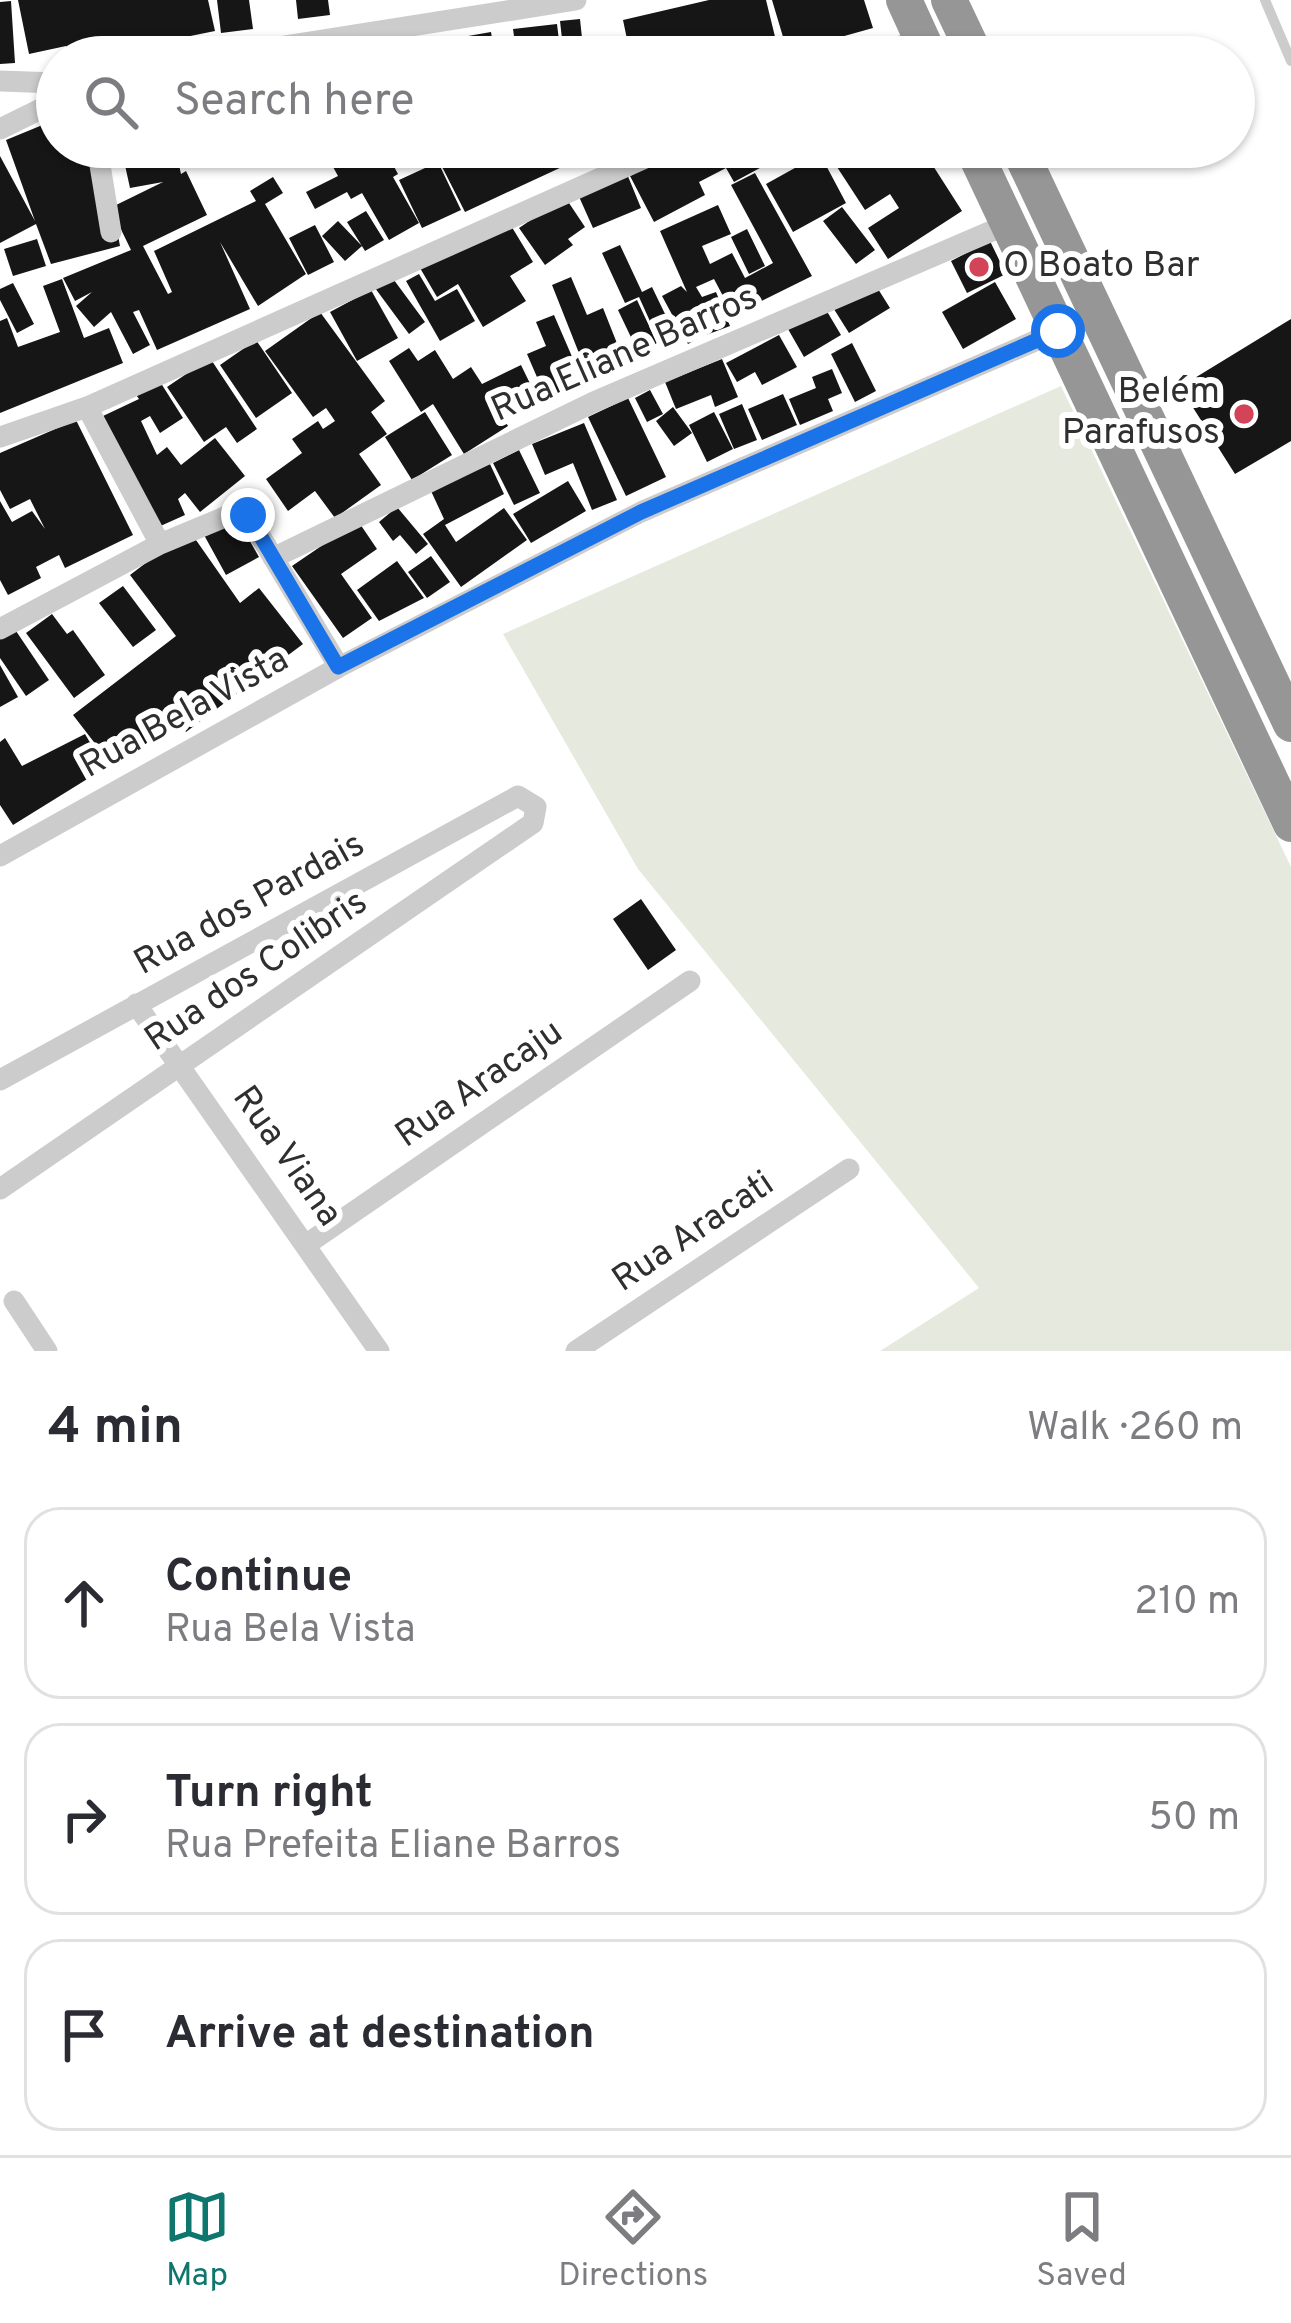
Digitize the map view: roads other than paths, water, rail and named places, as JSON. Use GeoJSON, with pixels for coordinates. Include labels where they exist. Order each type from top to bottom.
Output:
{"type":"FeatureCollection","features":[{"type":"Feature","properties":{"kind":"highway"},"geometry":{"type":"LineString","coordinates":[[904,0],[921,36]]}},
{"type":"Feature","properties":{"kind":"highway"},"geometry":{"type":"LineString","coordinates":[[949,0],[966,36]]}},
{"type":"Feature","properties":{"kind":"highway"},"geometry":{"type":"LineString","coordinates":[[982,168],[1291,824]]}},
{"type":"Feature","properties":{"kind":"highway"},"geometry":{"type":"LineString","coordinates":[[1028,168],[1291,724]]}},
{"type":"Feature","properties":{"kind":"street"},"geometry":{"type":"LineString","coordinates":[[349,36],[576,0]]}},
{"type":"Feature","properties":{"kind":"street"},"geometry":{"type":"LineString","coordinates":[[0,81],[36,82]]}},
{"type":"Feature","properties":{"kind":"street"},"geometry":{"type":"LineString","coordinates":[[0,129],[36,111]]}},
{"type":"Feature","properties":{"kind":"street"},"geometry":{"type":"LineString","coordinates":[[101,168],[112,232]]}},
{"type":"Feature","properties":{"kind":"street"},"geometry":{"type":"LineString","coordinates":[[0,437],[87,407],[623,168]]}},
{"type":"Feature","properties":{"kind":"street","name":"Rua Eliane Barros"},"geometry":{"type":"LineString","coordinates":[[273,558],[594,402],[1008,224]]}},
{"type":"Feature","properties":{"kind":"street","name":"Rua Bela Vista"},"geometry":{"type":"LineString","coordinates":[[0,856],[338,667],[641,512],[1058,331]]}},
{"type":"Feature","properties":{"kind":"street"},"geometry":{"type":"LineString","coordinates":[[87,407],[160,544]]}},
{"type":"Feature","properties":{"kind":"street"},"geometry":{"type":"LineString","coordinates":[[0,629],[160,544],[244,509],[338,667]]}},
{"type":"Feature","properties":{"kind":"street","name":"Rua dos Pardais"},"geometry":{"type":"LineString","coordinates":[[0,1080],[518,796],[532,801]]}},
{"type":"Feature","properties":{"kind":"street","name":"Rua dos Colibris"},"geometry":{"type":"LineString","coordinates":[[0,1190],[533,823],[532,801]]}},
{"type":"Feature","properties":{"kind":"street","name":"Rua Aracaju"},"geometry":{"type":"LineString","coordinates":[[307,1244],[691,981]]}},
{"type":"Feature","properties":{"kind":"street","name":"Rua Viana"},"geometry":{"type":"LineString","coordinates":[[136,1004],[374,1344]]}},
{"type":"Feature","properties":{"kind":"street","name":"Rua Aracati"},"geometry":{"type":"LineString","coordinates":[[576,1351],[849,1169]]}},
{"type":"Feature","properties":{"kind":"street"},"geometry":{"type":"LineString","coordinates":[[14,1300],[47,1351]]}},
{"type":"Feature","properties":{"kind":"street"},"geometry":{"type":"LineString","coordinates":[[350,1351],[374,1344]]}},
{"type":"Feature","properties":{"kind":"lane"},"geometry":{"type":"LineString","coordinates":[[1264,0],[1291,62]]}},
{"type":"Feature","properties":{"kind":"place","name":"O Boato Bar"},"geometry":{"type":"Point","coordinates":[979,267]}},
{"type":"Feature","properties":{"kind":"place","name":"Belém Parafusos"},"geometry":{"type":"Point","coordinates":[1244,414]}}]}
